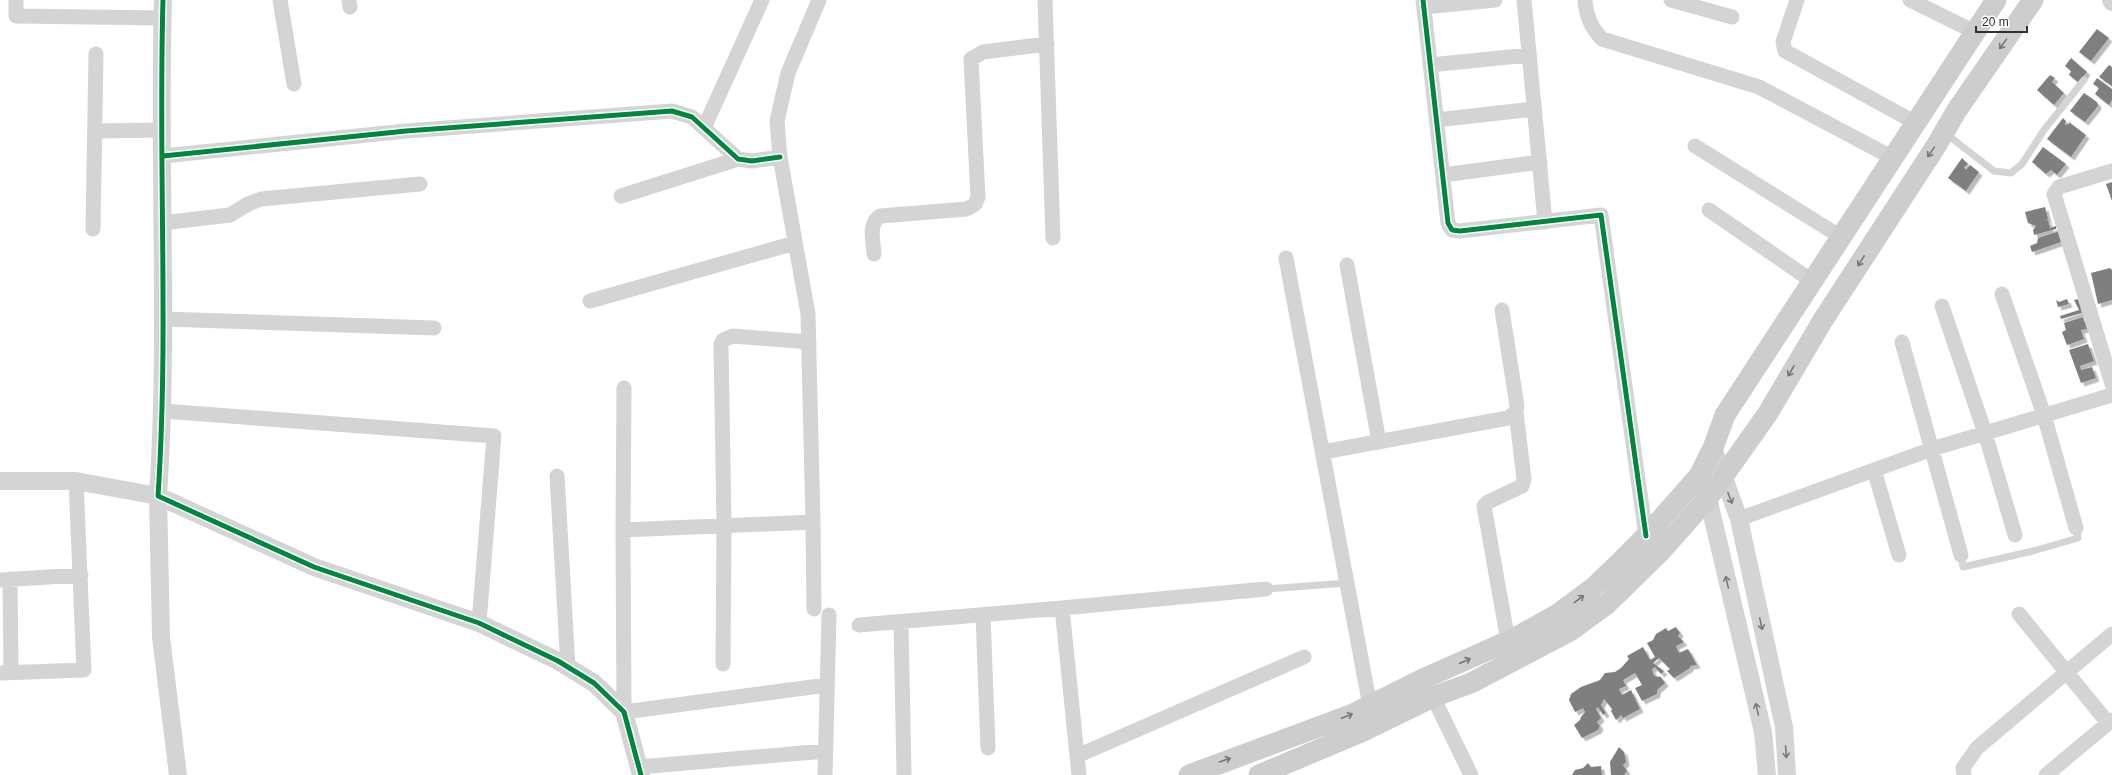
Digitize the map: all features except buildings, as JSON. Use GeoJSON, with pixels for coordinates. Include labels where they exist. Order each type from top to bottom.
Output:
{"type":"FeatureCollection","features":[{"type":"Feature","properties":{"kind":"main road"},"geometry":{"type":"LineString","coordinates":[[1189,775],[1370,706],[1425,678],[1508,641],[1558,614],[1593,588],[1646,536],[1699,476],[1713,448],[1725,415],[1996,0]]}},
{"type":"Feature","properties":{"kind":"main road"},"geometry":{"type":"LineString","coordinates":[[1272,773],[1379,724],[1433,697],[1472,683],[1570,631],[1607,604],[1661,551],[1708,498],[1768,413],[1822,320],[1957,110],[2033,0]]}},
{"type":"Feature","properties":{"kind":"street"},"geometry":{"type":"LineString","coordinates":[[16,0],[16,16],[163,18]]}},
{"type":"Feature","properties":{"kind":"street"},"geometry":{"type":"LineString","coordinates":[[163,0],[163,410],[158,496],[161,636],[178,775]]}},
{"type":"Feature","properties":{"kind":"street"},"geometry":{"type":"LineString","coordinates":[[280,0],[294,84]]}},
{"type":"Feature","properties":{"kind":"street"},"geometry":{"type":"LineString","coordinates":[[704,128],[762,0]]}},
{"type":"Feature","properties":{"kind":"street"},"geometry":{"type":"LineString","coordinates":[[814,609],[808,314],[780,157],[777,121],[788,74],[819,0]]}},
{"type":"Feature","properties":{"kind":"street"},"geometry":{"type":"LineString","coordinates":[[1045,0],[1052,238]]}},
{"type":"Feature","properties":{"kind":"street"},"geometry":{"type":"LineString","coordinates":[[1495,0],[1424,4],[1448,223],[1452,230],[1460,231],[1601,215],[1646,536]]}},
{"type":"Feature","properties":{"kind":"street"},"geometry":{"type":"LineString","coordinates":[[1524,0],[1545,222]]}},
{"type":"Feature","properties":{"kind":"street"},"geometry":{"type":"LineString","coordinates":[[1585,0],[1586,10],[1593,30],[1602,39],[1759,87],[1893,158]]}},
{"type":"Feature","properties":{"kind":"street"},"geometry":{"type":"LineString","coordinates":[[1672,0],[1732,17]]}},
{"type":"Feature","properties":{"kind":"street"},"geometry":{"type":"LineString","coordinates":[[1797,0],[1783,42],[1785,51],[1916,123]]}},
{"type":"Feature","properties":{"kind":"street"},"geometry":{"type":"LineString","coordinates":[[1910,0],[1975,32]]}},
{"type":"Feature","properties":{"kind":"street"},"geometry":{"type":"LineString","coordinates":[[874,254],[872,225],[874,220],[880,216],[967,209],[975,204],[978,197],[971,59],[983,52],[1047,44]]}},
{"type":"Feature","properties":{"kind":"street"},"geometry":{"type":"LineString","coordinates":[[93,228],[96,54]]}},
{"type":"Feature","properties":{"kind":"street"},"geometry":{"type":"LineString","coordinates":[[1430,65],[1529,55]]}},
{"type":"Feature","properties":{"kind":"street"},"geometry":{"type":"LineString","coordinates":[[1436,120],[1534,109]]}},
{"type":"Feature","properties":{"kind":"street"},"geometry":{"type":"LineString","coordinates":[[163,156],[406,131],[672,110],[692,117],[738,159]]}},
{"type":"Feature","properties":{"kind":"street"},"geometry":{"type":"LineString","coordinates":[[95,131],[162,130]]}},
{"type":"Feature","properties":{"kind":"street"},"geometry":{"type":"LineString","coordinates":[[1695,146],[1841,237]]}},
{"type":"Feature","properties":{"kind":"street"},"geometry":{"type":"LineString","coordinates":[[621,196],[738,159],[752,161],[780,157]]}},
{"type":"Feature","properties":{"kind":"street"},"geometry":{"type":"LineString","coordinates":[[1443,175],[1540,162]]}},
{"type":"Feature","properties":{"kind":"street"},"geometry":{"type":"LineString","coordinates":[[2112,171],[2059,187],[2054,194],[2112,384]]}},
{"type":"Feature","properties":{"kind":"street"},"geometry":{"type":"LineString","coordinates":[[162,223],[230,215],[248,204],[261,199],[420,184]]}},
{"type":"Feature","properties":{"kind":"street"},"geometry":{"type":"LineString","coordinates":[[1709,210],[1812,282]]}},
{"type":"Feature","properties":{"kind":"street"},"geometry":{"type":"LineString","coordinates":[[590,301],[796,243]]}},
{"type":"Feature","properties":{"kind":"street"},"geometry":{"type":"LineString","coordinates":[[1286,258],[1370,706]]}},
{"type":"Feature","properties":{"kind":"street"},"geometry":{"type":"LineString","coordinates":[[1347,265],[1379,442]]}},
{"type":"Feature","properties":{"kind":"street"},"geometry":{"type":"LineString","coordinates":[[2002,294],[2044,415],[2076,528]]}},
{"type":"Feature","properties":{"kind":"street"},"geometry":{"type":"LineString","coordinates":[[1942,306],[1985,433],[2015,535]]}},
{"type":"Feature","properties":{"kind":"street"},"geometry":{"type":"LineString","coordinates":[[1502,310],[1517,406],[1516,412],[1524,479],[1522,486],[1488,502],[1484,506],[1508,641]]}},
{"type":"Feature","properties":{"kind":"street"},"geometry":{"type":"LineString","coordinates":[[162,319],[434,328]]}},
{"type":"Feature","properties":{"kind":"street"},"geometry":{"type":"LineString","coordinates":[[723,664],[724,526],[721,345],[723,340],[733,336],[809,342]]}},
{"type":"Feature","properties":{"kind":"street"},"geometry":{"type":"LineString","coordinates":[[1902,342],[1960,555]]}},
{"type":"Feature","properties":{"kind":"street"},"geometry":{"type":"LineString","coordinates":[[624,388],[624,712],[640,771],[826,751]]}},
{"type":"Feature","properties":{"kind":"street"},"geometry":{"type":"LineString","coordinates":[[1739,519],[1932,449],[2112,395]]}},
{"type":"Feature","properties":{"kind":"street"},"geometry":{"type":"LineString","coordinates":[[163,410],[494,436],[480,623]]}},
{"type":"Feature","properties":{"kind":"street"},"geometry":{"type":"LineString","coordinates":[[1323,452],[1508,418],[1516,412]]}},
{"type":"Feature","properties":{"kind":"street"},"geometry":{"type":"LineString","coordinates":[[1713,448],[1722,477],[1739,519],[1784,727],[1787,775]]}},
{"type":"Feature","properties":{"kind":"street"},"geometry":{"type":"LineString","coordinates":[[1874,470],[1899,555]]}},
{"type":"Feature","properties":{"kind":"street"},"geometry":{"type":"LineString","coordinates":[[557,476],[568,667]]}},
{"type":"Feature","properties":{"kind":"street"},"geometry":{"type":"LineString","coordinates":[[1699,476],[1708,498],[1763,732],[1767,775]]}},
{"type":"Feature","properties":{"kind":"street"},"geometry":{"type":"LineString","coordinates":[[0,481],[76,481],[158,496],[314,567],[480,623],[568,667],[594,683],[624,712]]}},
{"type":"Feature","properties":{"kind":"street"},"geometry":{"type":"LineString","coordinates":[[76,481],[81,575],[84,670],[6,673],[5,580],[81,575]]}},
{"type":"Feature","properties":{"kind":"street"},"geometry":{"type":"LineString","coordinates":[[624,530],[813,522]]}},
{"type":"Feature","properties":{"kind":"street"},"geometry":{"type":"LineString","coordinates":[[859,625],[1266,589]]}},
{"type":"Feature","properties":{"kind":"street"},"geometry":{"type":"LineString","coordinates":[[1062,608],[1079,775]]}},
{"type":"Feature","properties":{"kind":"street"},"geometry":{"type":"LineString","coordinates":[[2019,614],[2110,721],[2046,775]]}},
{"type":"Feature","properties":{"kind":"street"},"geometry":{"type":"LineString","coordinates":[[825,775],[829,615]]}},
{"type":"Feature","properties":{"kind":"street"},"geometry":{"type":"LineString","coordinates":[[983,615],[988,748]]}},
{"type":"Feature","properties":{"kind":"street"},"geometry":{"type":"LineString","coordinates":[[901,622],[904,775]]}},
{"type":"Feature","properties":{"kind":"street"},"geometry":{"type":"LineString","coordinates":[[1964,775],[1963,768],[1977,748],[2112,634]]}},
{"type":"Feature","properties":{"kind":"street"},"geometry":{"type":"LineString","coordinates":[[1077,756],[1304,657]]}},
{"type":"Feature","properties":{"kind":"street"},"geometry":{"type":"LineString","coordinates":[[624,712],[827,685]]}},
{"type":"Feature","properties":{"kind":"street"},"geometry":{"type":"LineString","coordinates":[[1433,697],[1471,775]]}},
{"type":"Feature","properties":{"kind":"lane"},"geometry":{"type":"LineString","coordinates":[[1944,132],[1994,171],[2011,173],[2022,164],[2044,130],[2084,80]]}},
{"type":"Feature","properties":{"kind":"lane"},"geometry":{"type":"LineString","coordinates":[[1960,555],[1963,567],[2032,551],[2078,538],[2076,528]]}},
{"type":"Feature","properties":{"kind":"lane"},"geometry":{"type":"LineString","coordinates":[[1266,589],[1347,584]]}},
{"type":"Feature","properties":{"kind":"cycle path"},"geometry":{"type":"LineString","coordinates":[[163,0],[163,372],[158,496],[314,567],[479,623],[558,661],[594,683],[624,712],[641,775]]}},
{"type":"Feature","properties":{"kind":"cycle path"},"geometry":{"type":"LineString","coordinates":[[1423,0],[1448,223],[1452,230],[1460,231],[1601,215],[1646,536]]}},
{"type":"Feature","properties":{"kind":"cycle path"},"geometry":{"type":"LineString","coordinates":[[163,156],[406,131],[672,111],[692,117],[738,159],[752,161],[780,157]]}}]}
